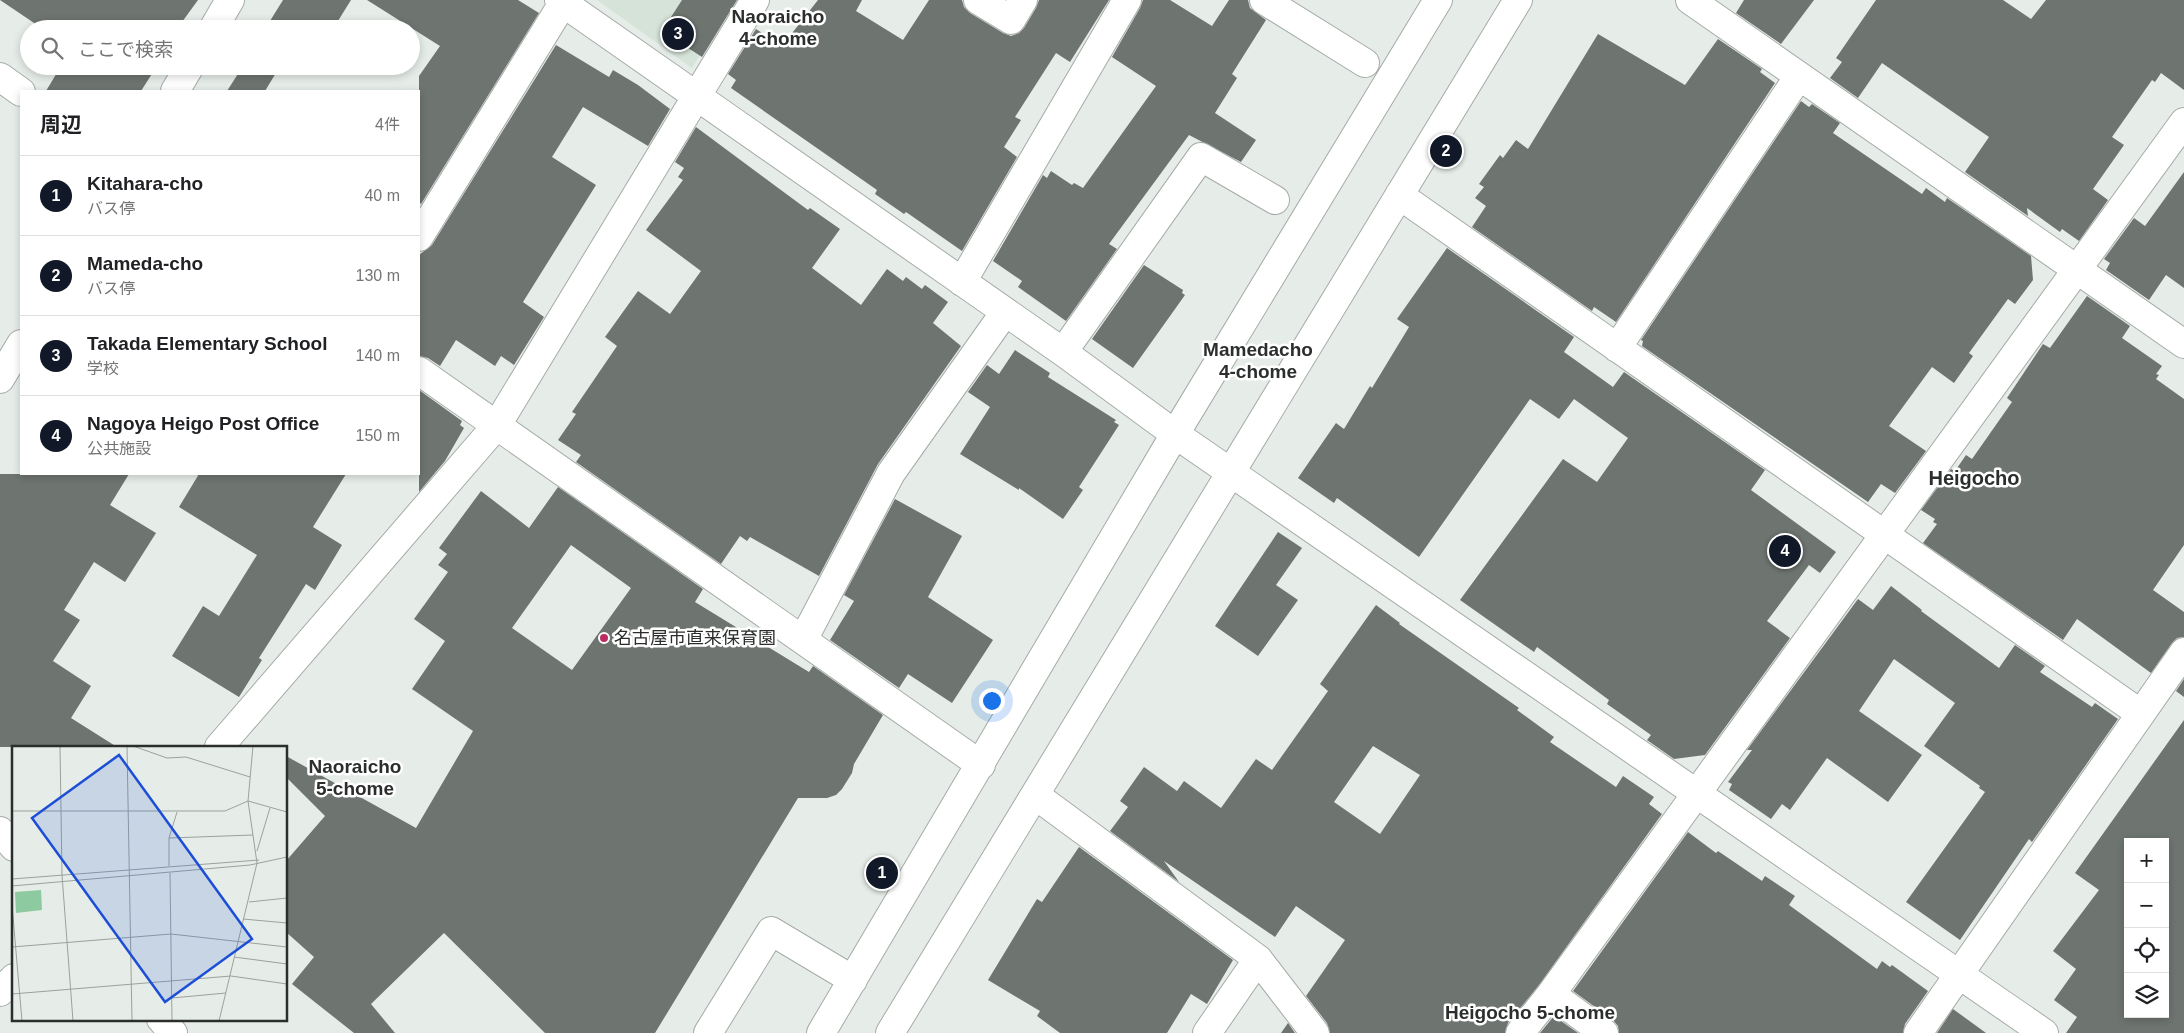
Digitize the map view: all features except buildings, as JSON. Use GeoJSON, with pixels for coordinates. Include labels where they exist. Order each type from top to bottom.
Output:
{"type":"FeatureCollection","features":[{"type":"Feature","properties":{"kind":"street"},"geometry":{"type":"LineString","coordinates":[[218,20],[230,0]]}},
{"type":"Feature","properties":{"kind":"street"},"geometry":{"type":"LineString","coordinates":[[220,746],[497,425],[756,0]]}},
{"type":"Feature","properties":{"kind":"street"},"geometry":{"type":"LineString","coordinates":[[978,0],[1011,20],[1024,0]]}},
{"type":"Feature","properties":{"kind":"street"},"geometry":{"type":"LineString","coordinates":[[962,282],[1127,0]]}},
{"type":"Feature","properties":{"kind":"street"},"geometry":{"type":"LineString","coordinates":[[1264,0],[1365,63]]}},
{"type":"Feature","properties":{"kind":"street"},"geometry":{"type":"LineString","coordinates":[[821,1033],[1175,434],[1438,0]]}},
{"type":"Feature","properties":{"kind":"street"},"geometry":{"type":"LineString","coordinates":[[890,1033],[1518,0]]}},
{"type":"Feature","properties":{"kind":"street"},"geometry":{"type":"LineString","coordinates":[[1690,0],[2184,344]]}},
{"type":"Feature","properties":{"kind":"street"},"geometry":{"type":"LineString","coordinates":[[420,235],[561,2],[1063,352],[1175,434],[2044,1033]]}},
{"type":"Feature","properties":{"kind":"street"},"geometry":{"type":"LineString","coordinates":[[176,90],[185,75]]}},
{"type":"Feature","properties":{"kind":"street"},"geometry":{"type":"LineString","coordinates":[[1617,348],[1798,76]]}},
{"type":"Feature","properties":{"kind":"street"},"geometry":{"type":"LineString","coordinates":[[0,77],[20,91]]}},
{"type":"Feature","properties":{"kind":"street"},"geometry":{"type":"LineString","coordinates":[[1520,1033],[1551,994],[2184,122]]}},
{"type":"Feature","properties":{"kind":"street"},"geometry":{"type":"LineString","coordinates":[[1063,352],[1201,158],[1275,200]]}},
{"type":"Feature","properties":{"kind":"street"},"geometry":{"type":"LineString","coordinates":[[1399,195],[2141,714]]}},
{"type":"Feature","properties":{"kind":"street"},"geometry":{"type":"LineString","coordinates":[[803,640],[891,473],[1005,312]]}},
{"type":"Feature","properties":{"kind":"street"},"geometry":{"type":"LineString","coordinates":[[0,379],[20,346]]}},
{"type":"Feature","properties":{"kind":"street"},"geometry":{"type":"LineString","coordinates":[[420,371],[981,765]]}},
{"type":"Feature","properties":{"kind":"street"},"geometry":{"type":"LineString","coordinates":[[1918,1033],[2184,652]]}},
{"type":"Feature","properties":{"kind":"street"},"geometry":{"type":"LineString","coordinates":[[1035,795],[1258,958],[1315,1033]]}},
{"type":"Feature","properties":{"kind":"street"},"geometry":{"type":"LineString","coordinates":[[0,831],[12,845]]}},
{"type":"Feature","properties":{"kind":"street"},"geometry":{"type":"LineString","coordinates":[[708,1033],[771,931],[853,980]]}},
{"type":"Feature","properties":{"kind":"street"},"geometry":{"type":"LineString","coordinates":[[1207,1033],[1258,958]]}},
{"type":"Feature","properties":{"kind":"street"},"geometry":{"type":"LineString","coordinates":[[0,992],[12,980]]}},
{"type":"Feature","properties":{"kind":"street"},"geometry":{"type":"LineString","coordinates":[[1551,994],[1604,1033]]}},
{"type":"Feature","properties":{"kind":"street"},"geometry":{"type":"LineString","coordinates":[[162,1020],[173,1033]]}},
{"type":"Feature","properties":{"kind":"shaded area"},"geometry":{"type":"Polygon","coordinates":[[[597,0],[734,0],[692,68],[597,0]]]}},
{"type":"Feature","properties":{"kind":"place","name":"Takada Elementary School"},"geometry":{"type":"Point","coordinates":[678,34]}},
{"type":"Feature","properties":{"kind":"place","name":"Mameda-cho"},"geometry":{"type":"Point","coordinates":[1446,151]}},
{"type":"Feature","properties":{"kind":"place","name":"Nagoya Heigo Post Office"},"geometry":{"type":"Point","coordinates":[1785,551]}},
{"type":"Feature","properties":{"kind":"place","name":"名古屋市直来保育園"},"geometry":{"type":"Point","coordinates":[604,638]}},
{"type":"Feature","properties":{"kind":"place","name":"Kitahara-cho"},"geometry":{"type":"Point","coordinates":[882,873]}},
{"type":"Feature","properties":{"kind":"district","name":"Naoraicho 4-chome"},"geometry":{"type":"Point","coordinates":[778,27]}},
{"type":"Feature","properties":{"kind":"district","name":"Mamedacho 4-chome"},"geometry":{"type":"Point","coordinates":[1258,360]}},
{"type":"Feature","properties":{"kind":"district","name":"Heigocho"},"geometry":{"type":"Point","coordinates":[1974,478]}},
{"type":"Feature","properties":{"kind":"district","name":"Naoraicho 5-chome"},"geometry":{"type":"Point","coordinates":[355,777]}},
{"type":"Feature","properties":{"kind":"district","name":"Heigocho 5-chome"},"geometry":{"type":"Point","coordinates":[1530,1012]}}]}
